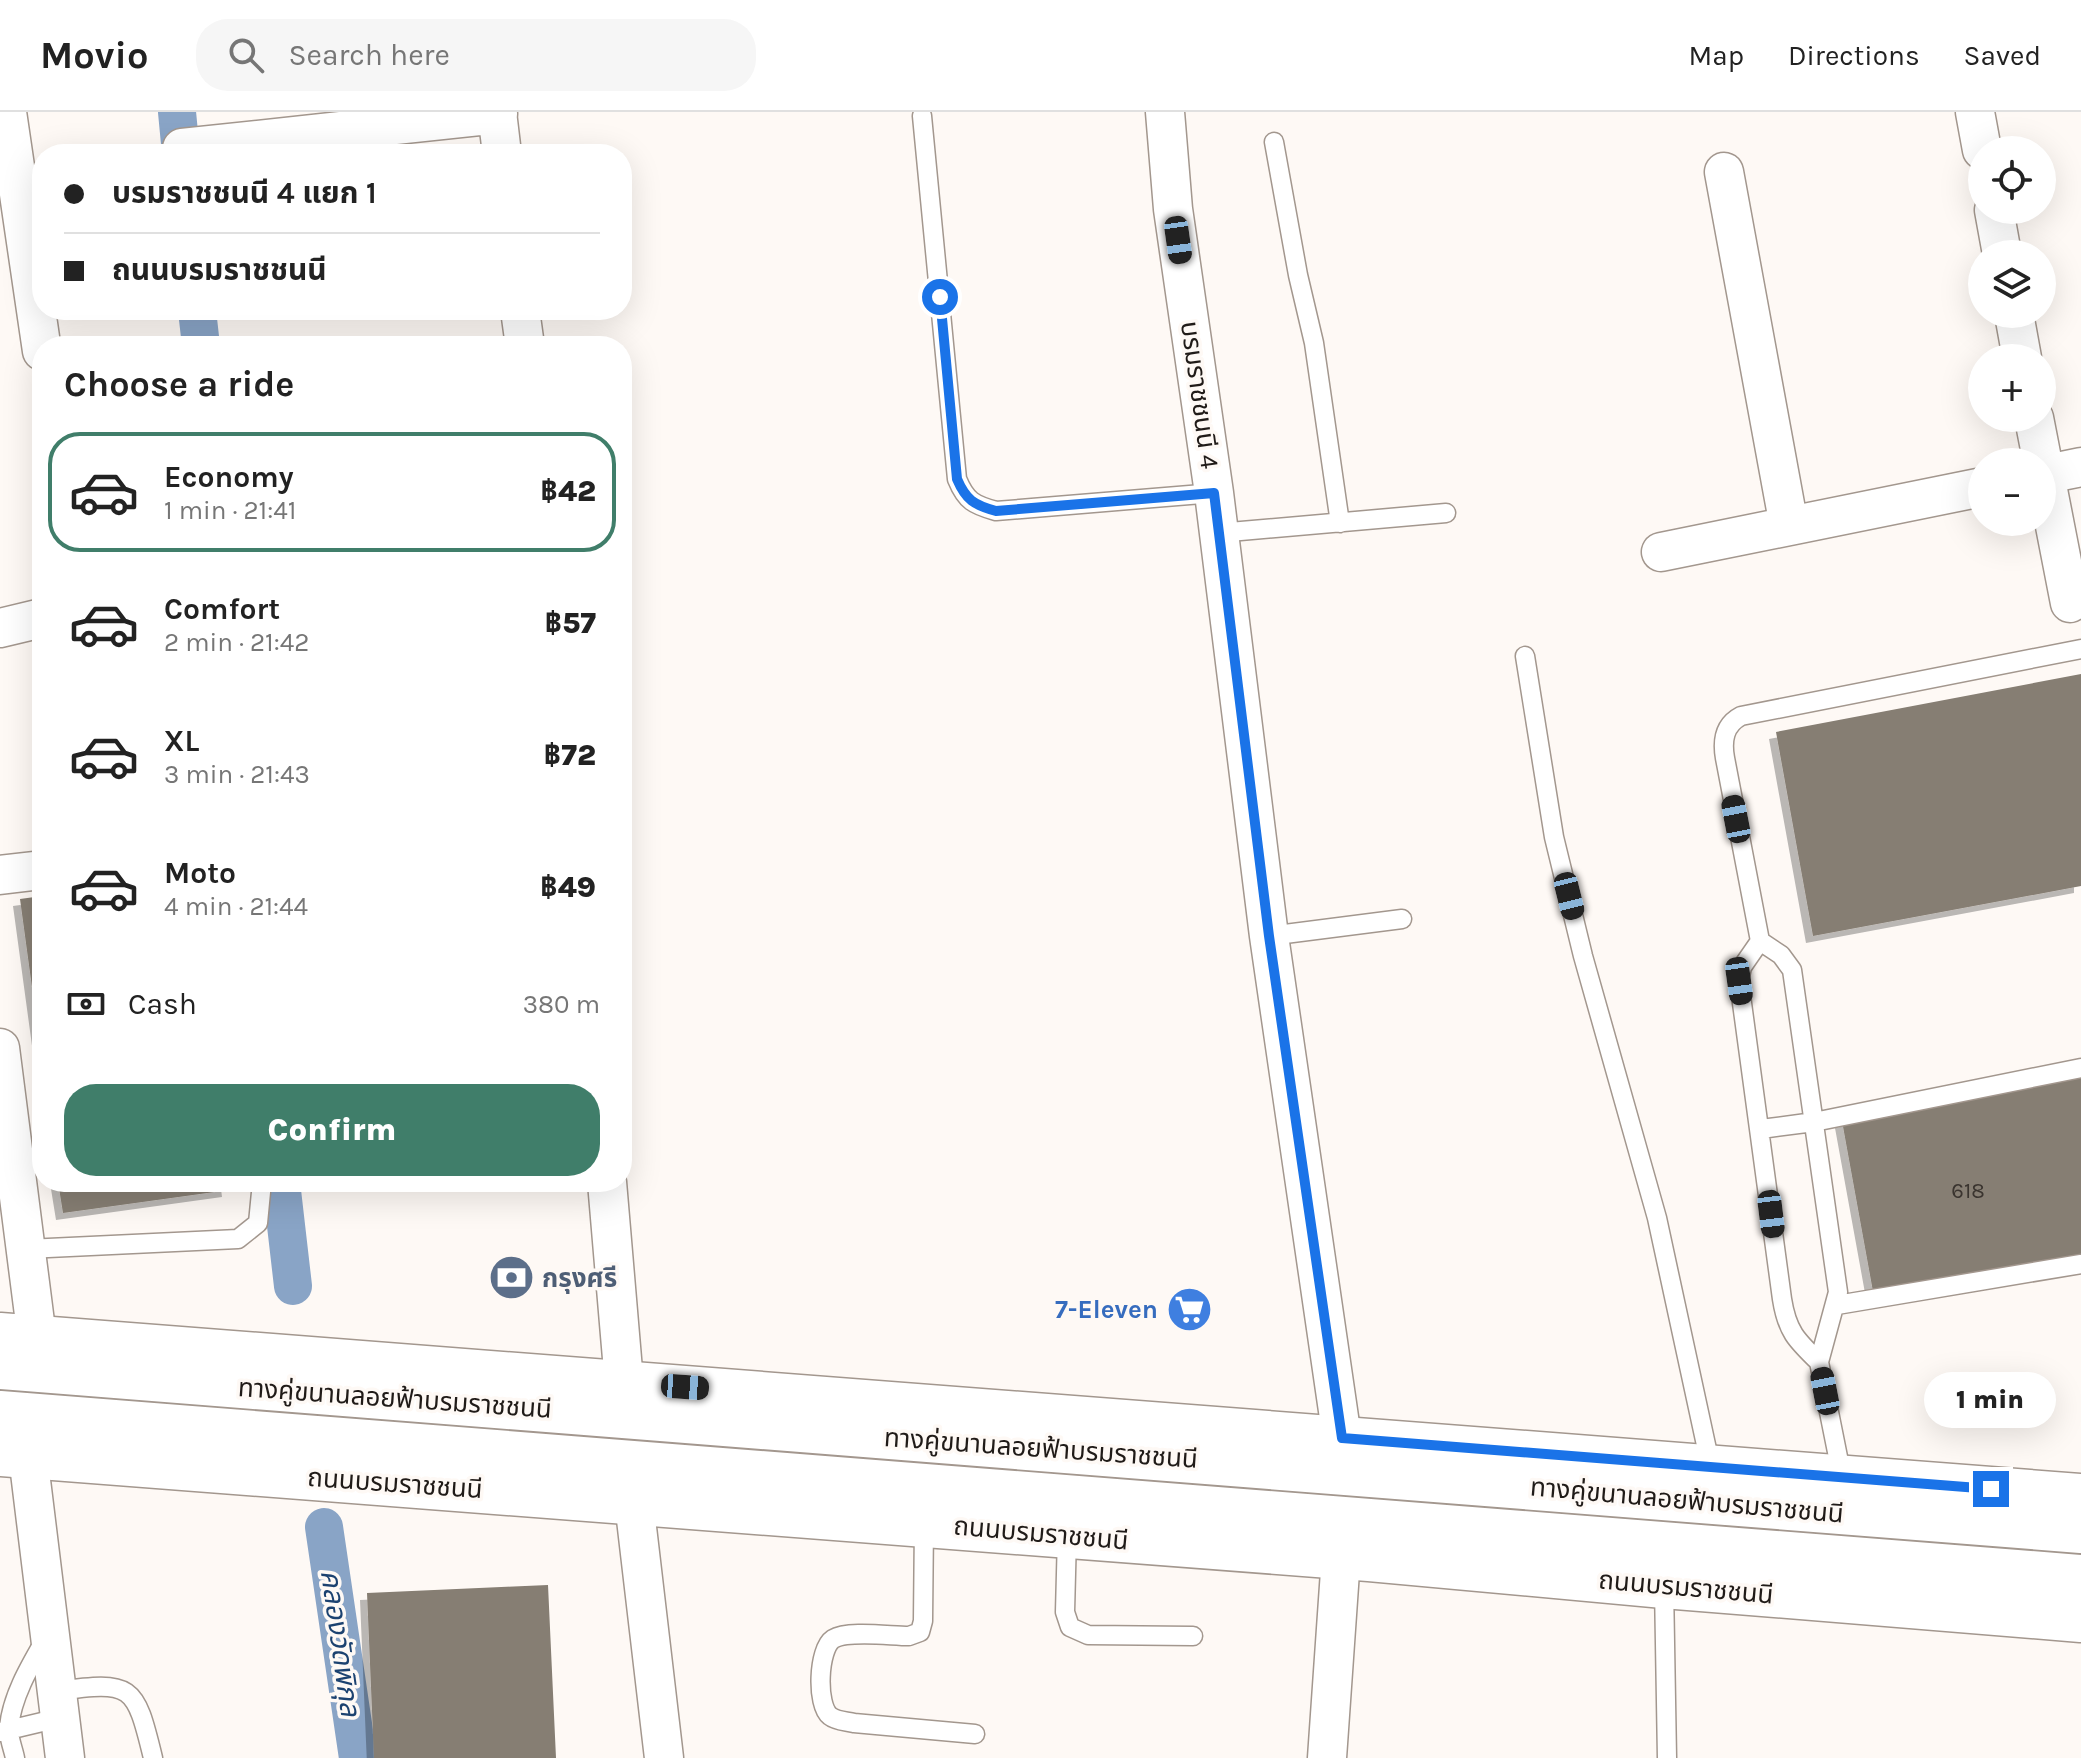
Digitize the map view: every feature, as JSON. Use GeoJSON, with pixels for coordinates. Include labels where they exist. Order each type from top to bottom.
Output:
{"type":"FeatureCollection","features":[{"type":"Feature","properties":{"kind":"main road"},"geometry":{"type":"LineString","coordinates":[[19,1336],[2081,1495]]}},
{"type":"Feature","properties":{"kind":"main road","name":"ทางคู่ขนานลอยฟ้าบรมราชชนนี"},"geometry":{"type":"LineString","coordinates":[[0,1367],[2081,1531]]}},
{"type":"Feature","properties":{"kind":"main road","name":"ทางคู่ขนานลอยฟ้าบรมราชชนนี"},"geometry":{"type":"LineString","coordinates":[[0,1413],[2081,1577]]}},
{"type":"Feature","properties":{"kind":"main road","name":"ถนนบรมราชชนนี"},"geometry":{"type":"LineString","coordinates":[[14,1455],[924,1523],[2081,1620]]}},
{"type":"Feature","properties":{"kind":"street"},"geometry":{"type":"LineString","coordinates":[[7,112],[32,283]]}},
{"type":"Feature","properties":{"kind":"street","name":"บรมราชชนนี 4"},"geometry":{"type":"LineString","coordinates":[[1165,112],[1173,209],[1214,493],[1269,936],[1342,1438]]}},
{"type":"Feature","properties":{"kind":"street"},"geometry":{"type":"LineString","coordinates":[[1975,112],[1979,136]]}},
{"type":"Feature","properties":{"kind":"street"},"geometry":{"type":"LineString","coordinates":[[218,144],[498,113],[501,144]]}},
{"type":"Feature","properties":{"kind":"street"},"geometry":{"type":"LineString","coordinates":[[1724,172],[1789,526]]}},
{"type":"Feature","properties":{"kind":"street"},"geometry":{"type":"LineString","coordinates":[[2056,472],[2081,467]]}},
{"type":"Feature","properties":{"kind":"street"},"geometry":{"type":"LineString","coordinates":[[1661,552],[1968,490]]}},
{"type":"Feature","properties":{"kind":"street"},"geometry":{"type":"LineString","coordinates":[[2056,536],[2070,603]]}},
{"type":"Feature","properties":{"kind":"street"},"geometry":{"type":"LineString","coordinates":[[0,628],[32,620]]}},
{"type":"Feature","properties":{"kind":"street"},"geometry":{"type":"LineString","coordinates":[[0,875],[32,871]]}},
{"type":"Feature","properties":{"kind":"street"},"geometry":{"type":"LineString","coordinates":[[0,1048],[27,1249],[19,1336]]}},
{"type":"Feature","properties":{"kind":"street"},"geometry":{"type":"LineString","coordinates":[[608,1192],[624,1382]]}},
{"type":"Feature","properties":{"kind":"street"},"geometry":{"type":"LineString","coordinates":[[14,1455],[49,1634],[65,1758]]}},
{"type":"Feature","properties":{"kind":"street"},"geometry":{"type":"LineString","coordinates":[[634,1502],[664,1758]]}},
{"type":"Feature","properties":{"kind":"street"},"geometry":{"type":"LineString","coordinates":[[1327,1758],[1341,1557]]}},
{"type":"Feature","properties":{"kind":"lane"},"geometry":{"type":"LineString","coordinates":[[922,116],[957,479],[965,496],[974,505],[996,511],[1214,493]]}},
{"type":"Feature","properties":{"kind":"lane"},"geometry":{"type":"LineString","coordinates":[[1274,142],[1298,275],[1314,343],[1340,523]]}},
{"type":"Feature","properties":{"kind":"lane"},"geometry":{"type":"LineString","coordinates":[[1218,533],[1446,513]]}},
{"type":"Feature","properties":{"kind":"lane"},"geometry":{"type":"LineString","coordinates":[[1842,1477],[1819,1362],[1837,1305],[1838,1292],[1792,970],[1781,955],[1760,941],[1723,749],[1725,734],[1735,719],[2081,649]]}},
{"type":"Feature","properties":{"kind":"lane"},"geometry":{"type":"LineString","coordinates":[[1525,656],[1554,837],[1583,956],[1657,1218],[1711,1468]]}},
{"type":"Feature","properties":{"kind":"lane"},"geometry":{"type":"LineString","coordinates":[[1269,936],[1402,919]]}},
{"type":"Feature","properties":{"kind":"lane"},"geometry":{"type":"LineString","coordinates":[[1760,941],[1742,967],[1739,981],[1785,1321],[1795,1339],[1819,1362]]}},
{"type":"Feature","properties":{"kind":"lane"},"geometry":{"type":"LineString","coordinates":[[1761,1129],[1814,1122],[2081,1068]]}},
{"type":"Feature","properties":{"kind":"lane"},"geometry":{"type":"LineString","coordinates":[[27,1249],[238,1239],[258,1223],[261,1192]]}},
{"type":"Feature","properties":{"kind":"lane"},"geometry":{"type":"LineString","coordinates":[[1837,1305],[2081,1264]]}},
{"type":"Feature","properties":{"kind":"lane"},"geometry":{"type":"LineString","coordinates":[[924,1523],[923,1621],[920,1632],[909,1636],[836,1637],[827,1644],[822,1655],[821,1695],[824,1708],[834,1719],[854,1723],[975,1734]]}},
{"type":"Feature","properties":{"kind":"lane"},"geometry":{"type":"LineString","coordinates":[[1067,1535],[1065,1612],[1070,1627],[1088,1635],[1193,1636]]}},
{"type":"Feature","properties":{"kind":"lane"},"geometry":{"type":"LineString","coordinates":[[1664,1586],[1667,1758]]}},
{"type":"Feature","properties":{"kind":"lane"},"geometry":{"type":"LineString","coordinates":[[15,1758],[4,1731],[22,1686],[49,1634]]}},
{"type":"Feature","properties":{"kind":"lane"},"geometry":{"type":"LineString","coordinates":[[4,1731],[99,1685],[116,1687],[133,1697],[143,1715],[153,1758]]}},
{"type":"Feature","properties":{"kind":"building"},"geometry":{"type":"Polygon","coordinates":[[[2081,674],[2081,886],[1813,936],[1776,732],[2081,674]]]}},
{"type":"Feature","properties":{"kind":"building"},"geometry":{"type":"Polygon","coordinates":[[[32,897],[32,987],[20,899],[32,897]]]}},
{"type":"Feature","properties":{"kind":"building"},"geometry":{"type":"Polygon","coordinates":[[[2081,1076],[2081,1259],[1874,1297],[1842,1121],[2081,1076]]]}},
{"type":"Feature","properties":{"kind":"building"},"geometry":{"type":"Polygon","coordinates":[[[60,1192],[215,1192],[63,1213],[60,1192]]]}},
{"type":"Feature","properties":{"kind":"building"},"geometry":{"type":"Polygon","coordinates":[[[548,1585],[556,1758],[374,1758],[367,1593],[548,1585]]]}},
{"type":"Feature","properties":{"kind":"waterway","name":"คลองวัดพิกุล"},"geometry":{"type":"LineString","coordinates":[[177,112],[180,144]]}},
{"type":"Feature","properties":{"kind":"waterway","name":"คลองวัดพิกุล"},"geometry":{"type":"LineString","coordinates":[[198,320],[200,336]]}},
{"type":"Feature","properties":{"kind":"waterway","name":"คลองวัดพิกุล"},"geometry":{"type":"LineString","coordinates":[[282,1192],[293,1286]]}},
{"type":"Feature","properties":{"kind":"waterway","name":"คลองวัดพิกุล"},"geometry":{"type":"LineString","coordinates":[[324,1527],[358,1758]]}},
{"type":"Feature","properties":{"kind":"place","name":"กรุงศรี"},"geometry":{"type":"Point","coordinates":[511,1278]}},
{"type":"Feature","properties":{"kind":"place","name":"7-Eleven"},"geometry":{"type":"Point","coordinates":[1189,1309]}},
{"type":"Feature","properties":{"kind":"route"},"geometry":{"type":"LineString","coordinates":[[940,297],[957,479],[965,496],[974,505],[996,511],[1214,493],[1269,936],[1342,1438],[1991,1489]]}}]}
